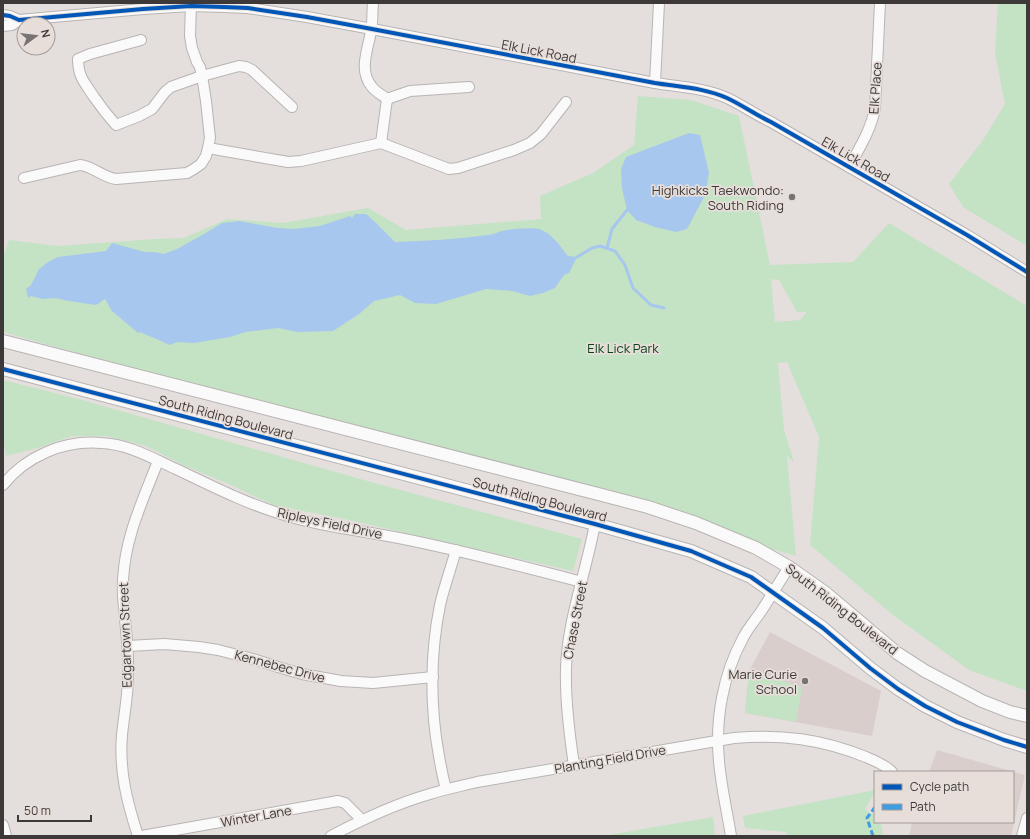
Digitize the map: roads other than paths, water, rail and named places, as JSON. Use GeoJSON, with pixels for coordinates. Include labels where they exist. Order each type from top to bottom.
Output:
{"type":"FeatureCollection","features":[{"type":"Feature","properties":{"kind":"street"},"geometry":{"type":"LineString","coordinates":[[373,3],[372,29],[365,60],[365,73],[366,78],[373,88],[387,99]]}},
{"type":"Feature","properties":{"kind":"street"},"geometry":{"type":"LineString","coordinates":[[656,83],[659,3]]}},
{"type":"Feature","properties":{"kind":"street","name":"Elk Place"},"geometry":{"type":"LineString","coordinates":[[849,167],[869,131],[873,120],[875,108],[880,3]]}},
{"type":"Feature","properties":{"kind":"street"},"geometry":{"type":"LineString","coordinates":[[24,178],[80,165],[86,166],[108,178],[116,180],[187,173],[201,164],[206,156],[210,138],[202,76],[192,48],[190,36],[191,5]]}},
{"type":"Feature","properties":{"kind":"street","name":"Elk Lick Road"},"geometry":{"type":"LineString","coordinates":[[56,17],[191,5],[224,7],[248,6],[656,83],[705,90],[727,98],[771,122],[967,235],[1027,272]]}},
{"type":"Feature","properties":{"kind":"street","name":"Elk Lick Road"},"geometry":{"type":"LineString","coordinates":[[3,15],[16,19]]}},
{"type":"Feature","properties":{"kind":"street","name":"Elk Lick Road"},"geometry":{"type":"LineString","coordinates":[[3,26],[12,25],[16,22]]}},
{"type":"Feature","properties":{"kind":"street"},"geometry":{"type":"LineString","coordinates":[[141,40],[90,54],[78,59],[78,68],[84,83],[103,110],[116,125],[152,109],[171,88],[202,76],[239,66],[252,70],[292,107]]}},
{"type":"Feature","properties":{"kind":"street"},"geometry":{"type":"LineString","coordinates":[[387,99],[410,91],[469,87]]}},
{"type":"Feature","properties":{"kind":"street"},"geometry":{"type":"LineString","coordinates":[[381,143],[387,99]]}},
{"type":"Feature","properties":{"kind":"street"},"geometry":{"type":"LineString","coordinates":[[208,148],[288,162],[301,161],[381,143],[449,169],[458,168],[514,150],[530,143],[541,134],[566,102]]}},
{"type":"Feature","properties":{"kind":"street","name":"South Riding Boulevard"},"geometry":{"type":"LineString","coordinates":[[3,341],[648,507],[696,522],[756,548],[790,566],[827,594],[897,653],[925,671],[982,701],[1010,712],[1027,716]]}},
{"type":"Feature","properties":{"kind":"street","name":"South Riding Boulevard"},"geometry":{"type":"LineString","coordinates":[[3,369],[596,524],[691,551],[751,577],[823,628],[870,668],[898,689],[925,706],[957,722],[1027,748]]}},
{"type":"Feature","properties":{"kind":"street","name":"Ripleys Field Drive"},"geometry":{"type":"LineString","coordinates":[[3,485],[14,473],[33,459],[54,449],[77,443],[102,443],[122,446],[256,506],[288,516],[325,525],[397,537],[456,550],[582,582]]}},
{"type":"Feature","properties":{"kind":"street","name":"Edgartown Street"},"geometry":{"type":"LineString","coordinates":[[138,836],[127,798],[122,766],[122,734],[128,678],[128,646],[123,596],[123,580],[128,541],[158,461]]}},
{"type":"Feature","properties":{"kind":"street","name":"Chase Street"},"geometry":{"type":"LineString","coordinates":[[574,765],[565,690],[568,642],[572,618],[596,524]]}},
{"type":"Feature","properties":{"kind":"street"},"geometry":{"type":"LineString","coordinates":[[446,789],[436,740],[433,708],[433,677],[435,637],[440,605],[456,550]]}},
{"type":"Feature","properties":{"kind":"street"},"geometry":{"type":"LineString","coordinates":[[731,836],[719,762],[718,740],[718,718],[726,679],[744,636],[790,566]]}},
{"type":"Feature","properties":{"kind":"street","name":"Kennebec Drive"},"geometry":{"type":"LineString","coordinates":[[128,646],[164,644],[212,649],[253,659],[302,674],[341,681],[373,683],[433,677]]}},
{"type":"Feature","properties":{"kind":"street","name":"Planting Field Drive"},"geometry":{"type":"LineString","coordinates":[[331,836],[362,820],[407,801],[446,789],[574,765],[734,738],[758,736],[782,737],[830,745],[875,761],[891,771]]}},
{"type":"Feature","properties":{"kind":"street","name":"Winter Lane"},"geometry":{"type":"LineString","coordinates":[[142,836],[338,801],[345,803],[362,820]]}},
{"type":"Feature","properties":{"kind":"street"},"geometry":{"type":"LineString","coordinates":[[1022,836],[1027,818]]}},
{"type":"Feature","properties":{"kind":"street"},"geometry":{"type":"LineString","coordinates":[[3,825],[6,836]]}},
{"type":"Feature","properties":{"kind":"water"},"geometry":{"type":"Polygon","coordinates":[[[689,133],[700,135],[709,173],[705,195],[687,229],[676,232],[655,227],[636,220],[627,210],[622,188],[621,169],[626,157],[689,133]]]}},
{"type":"Feature","properties":{"kind":"water"},"geometry":{"type":"Polygon","coordinates":[[[355,214],[366,214],[395,242],[442,240],[490,235],[515,229],[539,229],[552,237],[568,256],[577,257],[569,273],[564,275],[555,288],[530,296],[512,291],[486,289],[436,304],[415,303],[400,295],[374,301],[359,314],[333,331],[298,332],[278,328],[245,332],[230,337],[194,343],[177,342],[170,345],[140,332],[138,333],[112,311],[105,299],[96,305],[55,298],[43,299],[31,296],[28,298],[26,289],[31,285],[39,269],[48,262],[58,257],[106,251],[112,243],[145,252],[164,254],[177,249],[222,223],[239,221],[278,228],[294,229],[320,226],[350,216],[352,218],[355,214]]]}},
{"type":"Feature","properties":{"kind":"waterway"},"geometry":{"type":"LineString","coordinates":[[607,248],[612,229],[627,210]]}},
{"type":"Feature","properties":{"kind":"waterway"},"geometry":{"type":"LineString","coordinates":[[577,257],[592,248],[600,246],[615,251],[625,265],[633,288],[651,305],[664,308]]}},
{"type":"Feature","properties":{"kind":"place","name":"Highkicks Taekwondo: South Riding"},"geometry":{"type":"Point","coordinates":[792,197]}},
{"type":"Feature","properties":{"kind":"place","name":"Marie Curie School"},"geometry":{"type":"Point","coordinates":[805,681]}},
{"type":"Feature","properties":{"kind":"park label","name":"Elk Lick Park"},"geometry":{"type":"Point","coordinates":[623,348]}}]}
